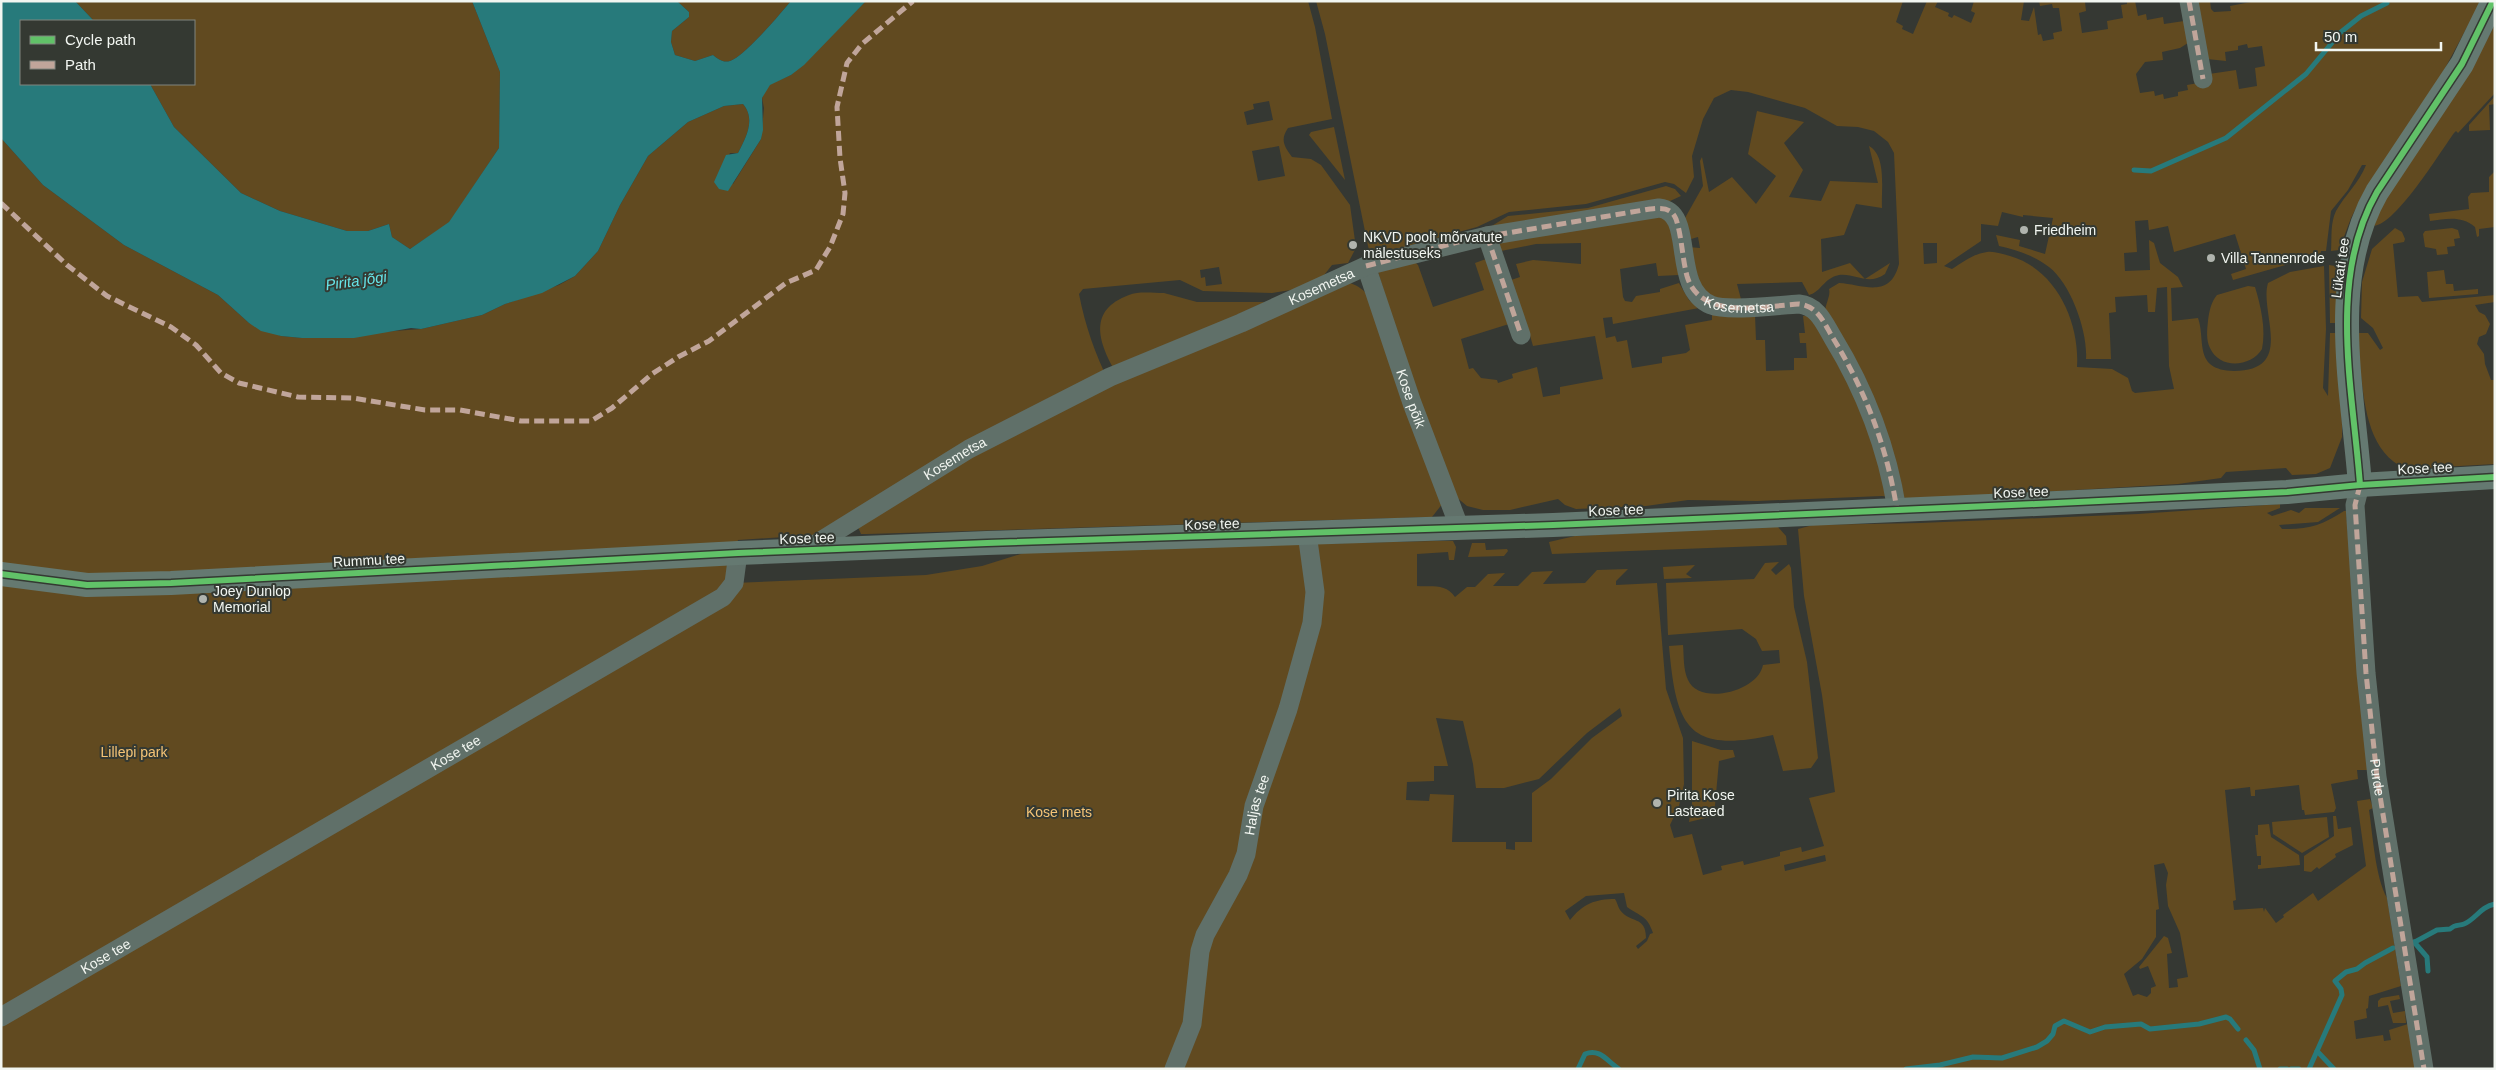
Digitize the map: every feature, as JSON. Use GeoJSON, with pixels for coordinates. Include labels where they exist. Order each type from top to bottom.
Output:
{"type":"FeatureCollection","features":[{"type":"Feature","properties":{"kind":"main road","name":"Lükati tee"},"geometry":{"type":"LineString","coordinates":[[2360,485],[2349,350],[2348,307],[2352,255],[2356,238],[2376,192],[2462,64],[2493,1]]}},
{"type":"Feature","properties":{"kind":"main road","name":"Kose tee"},"geometry":{"type":"LineString","coordinates":[[738,553],[1460,529],[2287,492],[2360,485],[2495,477]]}},
{"type":"Feature","properties":{"kind":"main road","name":"Rummu tee"},"geometry":{"type":"LineString","coordinates":[[1,574],[61,582],[112,585],[738,553]]}},
{"type":"Feature","properties":{"kind":"street"},"geometry":{"type":"LineString","coordinates":[[2189,1],[2203,79]]}},
{"type":"Feature","properties":{"kind":"street","name":"Kosemetsa"},"geometry":{"type":"LineString","coordinates":[[805,550],[968,449],[1110,377],[1241,323],[1366,266],[1487,236],[1650,209],[1666,209],[1672,212],[1680,230],[1687,275],[1692,288],[1699,297],[1718,306],[1800,304],[1807,305],[1815,310],[1845,358],[1868,403],[1891,476],[1897,510]]}},
{"type":"Feature","properties":{"kind":"street"},"geometry":{"type":"LineString","coordinates":[[1487,236],[1521,335]]}},
{"type":"Feature","properties":{"kind":"street","name":"Kose põik"},"geometry":{"type":"LineString","coordinates":[[1366,266],[1412,403],[1460,529]]}},
{"type":"Feature","properties":{"kind":"street","name":"Purde"},"geometry":{"type":"LineString","coordinates":[[2360,485],[2354,505],[2365,664],[2377,777],[2424,1069]]}},
{"type":"Feature","properties":{"kind":"street","name":"Haljas tee"},"geometry":{"type":"LineString","coordinates":[[1174,1069],[1192,1024],[1199,959],[1205,936],[1238,875],[1246,854],[1254,806],[1288,709],[1312,623],[1315,592],[1307,533]]}},
{"type":"Feature","properties":{"kind":"street","name":"Kose tee"},"geometry":{"type":"LineString","coordinates":[[1,1017],[723,597],[734,583],[738,553]]}},
{"type":"Feature","properties":{"kind":"green space"},"geometry":{"type":"Polygon","coordinates":[[[75,1],[472,1],[500,72],[499,148],[449,223],[410,249],[392,237],[389,224],[368,231],[347,231],[280,211],[241,193],[174,127],[151,85],[195,85],[195,20],[93,20],[75,1]]]}},
{"type":"Feature","properties":{"kind":"green space"},"geometry":{"type":"Polygon","coordinates":[[[677,1],[791,1],[752,44],[736,58],[725,61],[713,55],[695,61],[675,55],[671,42],[672,31],[689,17],[689,12],[677,1]]]}},
{"type":"Feature","properties":{"kind":"green space"},"geometry":{"type":"Polygon","coordinates":[[[866,1],[1308,1],[1315,27],[1332,119],[1288,128],[1284,136],[1284,143],[1292,157],[1311,159],[1321,165],[1350,205],[1356,248],[1348,263],[1332,265],[1321,279],[1303,288],[1272,293],[1203,291],[1180,280],[1083,289],[1079,294],[1084,317],[1099,361],[1109,382],[1350,283],[1356,285],[1370,298],[1443,503],[1432,517],[867,534],[861,534],[858,527],[814,535],[738,540],[734,583],[926,575],[982,566],[1030,551],[1435,541],[1453,541],[1456,547],[1454,560],[1449,560],[1448,552],[1417,554],[1417,586],[1443,588],[1455,597],[1467,587],[1475,587],[1488,574],[1505,573],[1493,586],[1518,586],[1532,572],[1553,571],[1543,584],[1585,583],[1597,570],[1628,569],[1616,581],[1616,585],[1657,583],[1666,689],[1683,738],[1684,784],[1679,806],[1670,825],[1674,838],[1692,834],[1703,875],[1722,870],[1721,866],[1743,861],[1744,865],[1780,856],[1780,852],[1801,847],[1802,852],[1824,846],[1809,798],[1835,792],[1822,695],[1804,596],[1798,529],[1813,525],[1920,523],[2138,514],[2280,504],[2280,508],[2267,513],[2272,516],[2291,510],[2299,513],[2305,508],[2340,508],[2318,522],[2279,525],[2282,529],[2300,529],[2322,523],[2346,511],[2368,770],[2357,770],[2358,779],[2331,784],[2336,808],[2334,812],[2305,815],[2304,810],[2302,810],[2299,785],[2255,790],[2255,796],[2251,796],[2250,787],[2225,790],[2236,900],[2233,901],[2234,910],[2263,908],[2264,912],[2265,908],[2276,923],[2284,917],[2283,915],[2313,893],[2318,901],[2366,866],[2357,801],[2370,799],[2373,808],[2369,810],[2375,855],[2380,879],[2387,898],[2401,986],[2369,996],[2368,1008],[2366,1009],[2367,1018],[2354,1021],[2356,1039],[2383,1035],[2384,1041],[2391,1040],[2389,1030],[2408,1024],[2415,1069],[1,1069],[1,138],[43,185],[124,245],[218,295],[249,323],[281,336],[302,338],[421,329],[482,315],[505,304],[559,285],[575,276],[598,251],[620,205],[648,156],[688,122],[724,106],[743,104],[749,116],[747,135],[738,153],[730,153],[715,182],[733,184],[761,139],[764,108],[762,98],[765,91],[770,84],[791,75],[866,1]],[[1269,101],[1253,104],[1254,109],[1244,112],[1247,125],[1273,120],[1269,101]],[[1279,146],[1252,151],[1258,181],[1285,176],[1279,146]],[[1219,267],[1200,270],[1201,278],[1205,277],[1206,286],[1222,284],[1219,267]],[[1620,708],[1587,733],[1539,779],[1504,788],[1476,788],[1473,764],[1463,721],[1436,718],[1448,766],[1434,766],[1434,781],[1407,782],[1406,800],[1429,801],[1430,794],[1454,795],[1452,842],[1506,842],[1506,849],[1515,850],[1515,842],[1532,842],[1532,793],[1551,779],[1592,738],[1622,716],[1620,708]],[[1825,855],[1784,865],[1785,871],[1826,861],[1825,855]],[[2164,863],[2154,865],[2159,909],[2156,910],[2156,937],[2142,959],[2124,974],[2133,996],[2138,994],[2147,997],[2151,993],[2151,988],[2156,986],[2148,966],[2140,969],[2139,967],[2164,936],[2168,938],[2172,953],[2167,954],[2169,988],[2178,987],[2177,979],[2188,977],[2180,933],[2168,906],[2166,885],[2168,873],[2164,863]],[[1624,893],[1586,896],[1565,911],[1570,920],[1585,906],[1595,901],[1615,899],[1624,914],[1643,926],[1646,938],[1636,946],[1638,949],[1647,941],[1650,934],[1653,933],[1643,917],[1627,907],[1624,893]]]}},
{"type":"Feature","properties":{"kind":"green space"},"geometry":{"type":"Polygon","coordinates":[[[1316,1],[1903,1],[1896,22],[1903,26],[1902,29],[1913,34],[1927,1],[1938,1],[1935,7],[1949,13],[1948,16],[1952,18],[1954,15],[1971,23],[1975,13],[1971,11],[1974,1],[2024,1],[2021,20],[2029,21],[2034,7],[2038,35],[2041,34],[2043,41],[2054,39],[2053,33],[2062,31],[2059,8],[2053,8],[2052,4],[2040,6],[2039,1],[2090,1],[2085,2],[2086,11],[2079,13],[2082,33],[2108,29],[2107,21],[2123,18],[2121,5],[2127,4],[2127,1],[2135,1],[2138,16],[2146,14],[2147,20],[2163,17],[2164,24],[2184,21],[2188,43],[2180,48],[2162,52],[2163,60],[2145,62],[2136,74],[2140,93],[2154,91],[2155,96],[2163,94],[2164,99],[2178,96],[2178,92],[2188,90],[2187,85],[2210,81],[2209,74],[2236,70],[2239,89],[2257,86],[2255,68],[2265,66],[2262,46],[2248,48],[2247,44],[2238,46],[2238,50],[2225,52],[2226,61],[2207,59],[2195,1],[2210,1],[2211,9],[2214,12],[2231,11],[2230,6],[2256,1],[2481,1],[2436,85],[2363,194],[2351,218],[2339,250],[2331,251],[2334,216],[2360,178],[2366,165],[2362,165],[2348,190],[2331,211],[2326,251],[2321,251],[2320,255],[2233,280],[2231,274],[2246,269],[2235,234],[2174,252],[2168,226],[2149,230],[2148,220],[2135,221],[2137,252],[2124,253],[2125,271],[2150,270],[2149,240],[2154,243],[2160,263],[2178,277],[2183,287],[2171,288],[2172,321],[2198,318],[2202,345],[2207,360],[2212,366],[2234,371],[2253,368],[2264,361],[2270,351],[2271,338],[2266,295],[2268,283],[2290,272],[2324,266],[2326,329],[2323,388],[2328,396],[2330,333],[2339,333],[2342,426],[2342,437],[2330,468],[2316,474],[2292,475],[2286,468],[2226,472],[2221,478],[2178,484],[1919,499],[1882,496],[1757,501],[1688,500],[1646,506],[1576,509],[1565,505],[1558,499],[1510,510],[1483,510],[1467,506],[1455,496],[1425,426],[1378,272],[1415,262],[1418,265],[1433,307],[1484,290],[1475,263],[1486,259],[1509,324],[1461,339],[1469,369],[1473,368],[1481,378],[1497,380],[1498,383],[1513,378],[1512,374],[1537,367],[1543,397],[1560,394],[1560,387],[1603,379],[1595,336],[1533,346],[1525,318],[1522,318],[1495,243],[1668,215],[1679,275],[1658,276],[1656,263],[1620,269],[1623,297],[1625,301],[1632,302],[1636,296],[1660,292],[1660,289],[1679,283],[1689,300],[1699,308],[1613,324],[1612,317],[1603,318],[1606,338],[1615,336],[1617,342],[1627,340],[1632,368],[1662,363],[1662,357],[1686,353],[1690,350],[1685,325],[1712,320],[1712,314],[1755,315],[1756,340],[1765,340],[1766,371],[1794,370],[1794,358],[1807,358],[1806,343],[1800,343],[1799,333],[1805,333],[1803,316],[1825,313],[1829,289],[1839,283],[1866,287],[1882,286],[1895,275],[1899,264],[1894,153],[1888,142],[1874,131],[1858,127],[1837,126],[1805,108],[1748,92],[1731,90],[1714,98],[1703,119],[1692,156],[1694,177],[1686,193],[1674,184],[1665,182],[1586,204],[1509,212],[1477,227],[1374,255],[1370,253],[1368,246],[1325,34],[1316,1]],[[2002,212],[1998,226],[1981,224],[1981,241],[1944,266],[1952,269],[1973,256],[1990,252],[2010,256],[2026,263],[2040,272],[2062,300],[2074,332],[2077,367],[2112,369],[2128,378],[2132,391],[2135,393],[2174,389],[2169,366],[2167,287],[2157,288],[2155,312],[2148,312],[2147,295],[2115,297],[2116,312],[2109,313],[2111,359],[2086,359],[2086,348],[2081,323],[2071,296],[2057,275],[2049,267],[2031,256],[1999,246],[1996,235],[2020,240],[2019,246],[2045,254],[2053,218],[2023,215],[2023,217],[2002,212]],[[1581,243],[1536,244],[1501,251],[1511,280],[1520,277],[1516,264],[1533,260],[1581,264],[1581,243]],[[1923,243],[1924,264],[1937,263],[1937,243],[1923,243]]]}},
{"type":"Feature","properties":{"kind":"green space"},"geometry":{"type":"Polygon","coordinates":[[[2495,25],[2495,93],[2458,133],[2456,131],[2454,133],[2417,187],[2394,214],[2374,226],[2380,205],[2465,79],[2495,25]]]}},
{"type":"Feature","properties":{"kind":"green space"},"geometry":{"type":"Polygon","coordinates":[[[2495,96],[2495,104],[2489,105],[2490,130],[2469,131],[2469,125],[2495,96]]]}},
{"type":"Feature","properties":{"kind":"green space"},"geometry":{"type":"Polygon","coordinates":[[[1757,111],[1804,122],[1784,143],[1803,170],[1789,197],[1821,201],[1830,181],[1878,183],[1869,146],[1875,151],[1881,165],[1882,208],[1856,204],[1844,235],[1821,239],[1822,272],[1850,263],[1865,279],[1839,275],[1830,279],[1817,291],[1809,295],[1802,282],[1737,284],[1742,303],[1704,295],[1688,247],[1700,248],[1698,237],[1691,239],[1691,241],[1685,218],[1703,186],[1700,161],[1702,157],[1709,192],[1732,177],[1756,204],[1776,176],[1748,154],[1757,111]]]}},
{"type":"Feature","properties":{"kind":"green space"},"geometry":{"type":"Polygon","coordinates":[[[1334,127],[1345,180],[1309,135],[1311,132],[1334,127]]]}},
{"type":"Feature","properties":{"kind":"green space"},"geometry":{"type":"Polygon","coordinates":[[[2495,171],[2495,227],[2479,229],[2479,236],[2477,237],[2475,227],[2459,219],[2430,221],[2429,214],[2469,209],[2468,197],[2471,193],[2489,192],[2489,177],[2495,171]]]}},
{"type":"Feature","properties":{"kind":"green space"},"geometry":{"type":"Polygon","coordinates":[[[1666,186],[1675,189],[1681,196],[1670,201],[1490,227],[1508,216],[1588,208],[1666,186]]]}},
{"type":"Feature","properties":{"kind":"green space"},"geometry":{"type":"Polygon","coordinates":[[[2395,228],[2402,232],[2405,239],[2404,242],[2393,244],[2398,297],[2418,296],[2422,302],[2495,295],[2495,302],[2475,305],[2479,312],[2485,315],[2490,324],[2486,334],[2479,337],[2477,344],[2484,354],[2485,364],[2491,380],[2495,380],[2495,464],[2406,469],[2394,462],[2377,441],[2365,402],[2358,349],[2359,333],[2368,333],[2380,350],[2383,348],[2373,328],[2361,318],[2362,282],[2372,249],[2395,228]]]}},
{"type":"Feature","properties":{"kind":"green space"},"geometry":{"type":"Polygon","coordinates":[[[2452,228],[2458,230],[2460,238],[2454,239],[2455,246],[2447,247],[2448,254],[2437,255],[2436,249],[2425,247],[2423,234],[2425,231],[2452,228]]]}},
{"type":"Feature","properties":{"kind":"green space"},"geometry":{"type":"Polygon","coordinates":[[[1890,263],[1885,274],[1873,279],[1865,279],[1890,263]]]}},
{"type":"Feature","properties":{"kind":"green space"},"geometry":{"type":"Polygon","coordinates":[[[2329,265],[2339,269],[2337,323],[2330,323],[2329,265]]]}},
{"type":"Feature","properties":{"kind":"green space"},"geometry":{"type":"Polygon","coordinates":[[[2444,270],[2446,284],[2453,284],[2454,291],[2478,289],[2478,294],[2429,298],[2427,272],[2444,270]]]}},
{"type":"Feature","properties":{"kind":"green space"},"geometry":{"type":"Polygon","coordinates":[[[2248,286],[2255,287],[2259,302],[2263,326],[2262,349],[2251,360],[2236,364],[2228,363],[2215,355],[2210,348],[2207,331],[2210,311],[2217,295],[2248,286]]]}},
{"type":"Feature","properties":{"kind":"green space"},"geometry":{"type":"Polygon","coordinates":[[[1164,293],[1197,302],[1265,302],[1115,371],[1104,349],[1101,338],[1100,327],[1107,309],[1116,301],[1129,295],[1164,293]]]}},
{"type":"Feature","properties":{"kind":"green space"},"geometry":{"type":"Polygon","coordinates":[[[1777,526],[1786,536],[1787,545],[1552,554],[1549,542],[1575,536],[1777,526]]]}},
{"type":"Feature","properties":{"kind":"green space"},"geometry":{"type":"Polygon","coordinates":[[[1472,543],[1485,543],[1486,550],[1507,549],[1508,551],[1504,556],[1468,557],[1472,543]]]}},
{"type":"Feature","properties":{"kind":"green space"},"geometry":{"type":"Polygon","coordinates":[[[1779,562],[1771,570],[1776,575],[1789,564],[1791,568],[1794,607],[1807,662],[1818,758],[1811,768],[1783,771],[1773,735],[1744,740],[1721,740],[1704,736],[1691,728],[1682,714],[1676,696],[1669,646],[1683,645],[1685,672],[1694,688],[1715,694],[1740,688],[1751,682],[1759,674],[1763,665],[1780,663],[1779,650],[1762,651],[1756,639],[1742,629],[1668,635],[1666,583],[1754,579],[1765,563],[1779,562]]]}},
{"type":"Feature","properties":{"kind":"green space"},"geometry":{"type":"Polygon","coordinates":[[[1695,565],[1686,574],[1692,578],[1664,579],[1663,567],[1695,565]]]}},
{"type":"Feature","properties":{"kind":"green space"},"geometry":{"type":"Polygon","coordinates":[[[1692,741],[1721,750],[1733,750],[1735,757],[1719,761],[1714,816],[1689,822],[1692,803],[1692,741]]]}},
{"type":"Feature","properties":{"kind":"green space"},"geometry":{"type":"Polygon","coordinates":[[[2333,816],[2336,816],[2338,829],[2351,827],[2353,845],[2335,854],[2336,857],[2319,869],[2317,867],[2311,872],[2304,871],[2304,856],[2334,836],[2333,816]]]}},
{"type":"Feature","properties":{"kind":"green space"},"geometry":{"type":"Polygon","coordinates":[[[2327,817],[2329,837],[2302,853],[2273,834],[2272,822],[2327,817]]]}},
{"type":"Feature","properties":{"kind":"green space"},"geometry":{"type":"Polygon","coordinates":[[[2269,824],[2271,837],[2299,855],[2300,865],[2258,869],[2258,865],[2261,865],[2261,856],[2257,856],[2255,835],[2258,835],[2258,825],[2269,824]]]}},
{"type":"Feature","properties":{"kind":"green space"},"geometry":{"type":"Polygon","coordinates":[[[2399,995],[2400,999],[2390,1001],[2393,1013],[2405,1011],[2406,1023],[2393,1023],[2388,1005],[2378,1007],[2378,1001],[2381,998],[2399,995]]]}},
{"type":"Feature","properties":{"kind":"water","name":"Pirita jõgi"},"geometry":{"type":"Polygon","coordinates":[[[1,1],[75,1],[93,20],[20,20],[20,85],[151,85],[174,127],[241,193],[280,211],[347,231],[368,231],[389,224],[392,237],[410,249],[449,222],[499,148],[500,72],[472,1],[677,1],[689,12],[689,17],[672,31],[671,42],[675,55],[695,61],[713,55],[721,60],[730,61],[744,52],[791,1],[866,1],[804,65],[791,75],[770,85],[762,98],[763,130],[761,139],[728,191],[719,189],[714,182],[726,155],[738,153],[747,135],[749,116],[743,104],[724,106],[688,122],[648,156],[620,205],[598,251],[575,276],[542,293],[505,304],[482,315],[421,329],[411,328],[354,338],[302,338],[281,336],[261,331],[249,323],[218,295],[124,245],[43,185],[1,138],[1,1]]]}},
{"type":"Feature","properties":{"kind":"waterway"},"geometry":{"type":"LineString","coordinates":[[2134,170],[2151,171],[2226,138],[2306,74],[2341,32],[2361,16],[2387,3]]}},
{"type":"Feature","properties":{"kind":"waterway"},"geometry":{"type":"LineString","coordinates":[[2413,943],[2437,930],[2450,929],[2464,924],[2482,910],[2495,904]]}},
{"type":"Feature","properties":{"kind":"waterway"},"geometry":{"type":"LineString","coordinates":[[2414,942],[2427,957],[2428,971]]}},
{"type":"Feature","properties":{"kind":"waterway"},"geometry":{"type":"LineString","coordinates":[[2309,1069],[2342,995],[2341,989],[2335,981],[2346,972],[2357,969],[2393,948]]}},
{"type":"Feature","properties":{"kind":"waterway"},"geometry":{"type":"LineString","coordinates":[[1906,1069],[1940,1065],[1973,1057],[2002,1058],[2037,1047],[2047,1041],[2053,1034],[2055,1026],[2064,1021],[2090,1032],[2105,1027],[2141,1024],[2150,1029],[2199,1024],[2226,1017],[2238,1029]]}},
{"type":"Feature","properties":{"kind":"waterway"},"geometry":{"type":"LineString","coordinates":[[2246,1040],[2254,1050],[2260,1069]]}},
{"type":"Feature","properties":{"kind":"waterway"},"geometry":{"type":"LineString","coordinates":[[2317,1051],[2334,1069]]}},
{"type":"Feature","properties":{"kind":"waterway"},"geometry":{"type":"LineString","coordinates":[[1578,1069],[1585,1054],[1590,1053],[1603,1056],[1619,1069]]}},
{"type":"Feature","properties":{"kind":"waterway"},"geometry":{"type":"LineString","coordinates":[[2280,1069],[2287,1069]]}},
{"type":"Feature","properties":{"kind":"waterway"},"geometry":{"type":"LineString","coordinates":[[2291,1069],[2299,1069]]}},
{"type":"Feature","properties":{"kind":"marked path"},"geometry":{"type":"LineString","coordinates":[[1,203],[67,265],[107,296],[171,327],[196,345],[221,373],[239,383],[298,397],[353,398],[425,410],[460,410],[521,421],[591,421],[612,408],[652,374],[678,357],[709,341],[786,283],[816,270],[830,247],[843,214],[845,193],[840,158],[837,107],[847,63],[862,44],[913,1]]}},
{"type":"Feature","properties":{"kind":"marked path"},"geometry":{"type":"LineString","coordinates":[[2189,1],[2203,79]]}},
{"type":"Feature","properties":{"kind":"marked path"},"geometry":{"type":"LineString","coordinates":[[1366,266],[1466,240],[1650,209],[1668,210],[1676,219],[1687,276],[1694,290],[1705,300],[1734,308],[1799,304],[1806,305],[1820,316],[1856,379],[1874,421],[1893,487],[1897,510]]}},
{"type":"Feature","properties":{"kind":"marked path"},"geometry":{"type":"LineString","coordinates":[[1487,236],[1521,335]]}},
{"type":"Feature","properties":{"kind":"marked path"},"geometry":{"type":"LineString","coordinates":[[2360,485],[2355,505],[2366,673],[2377,777],[2424,1069]]}},
{"type":"Feature","properties":{"kind":"cycle path"},"geometry":{"type":"LineString","coordinates":[[2360,485],[2347,336],[2348,298],[2352,261],[2362,226],[2377,192],[2462,64],[2493,1]]}},
{"type":"Feature","properties":{"kind":"cycle path"},"geometry":{"type":"LineString","coordinates":[[1,574],[87,585],[171,583],[738,553],[1553,525],[2036,504],[2287,492],[2360,485],[2495,477]]}},
{"type":"Feature","properties":{"kind":"place","name":"Friedheim"},"geometry":{"type":"Point","coordinates":[2024,230]}},
{"type":"Feature","properties":{"kind":"place","name":"NKVD poolt mõrvatute mälestuseks"},"geometry":{"type":"Point","coordinates":[1353,245]}},
{"type":"Feature","properties":{"kind":"place","name":"Villa Tannenrode"},"geometry":{"type":"Point","coordinates":[2211,258]}},
{"type":"Feature","properties":{"kind":"place","name":"Joey Dunlop Memorial"},"geometry":{"type":"Point","coordinates":[203,599]}},
{"type":"Feature","properties":{"kind":"place","name":"Pirita Kose Lasteaed"},"geometry":{"type":"Point","coordinates":[1657,803]}},
{"type":"Feature","properties":{"kind":"park label","name":"Lillepi park"},"geometry":{"type":"Point","coordinates":[134,752]}},
{"type":"Feature","properties":{"kind":"park label","name":"Kose mets"},"geometry":{"type":"Point","coordinates":[1059,812]}}]}
